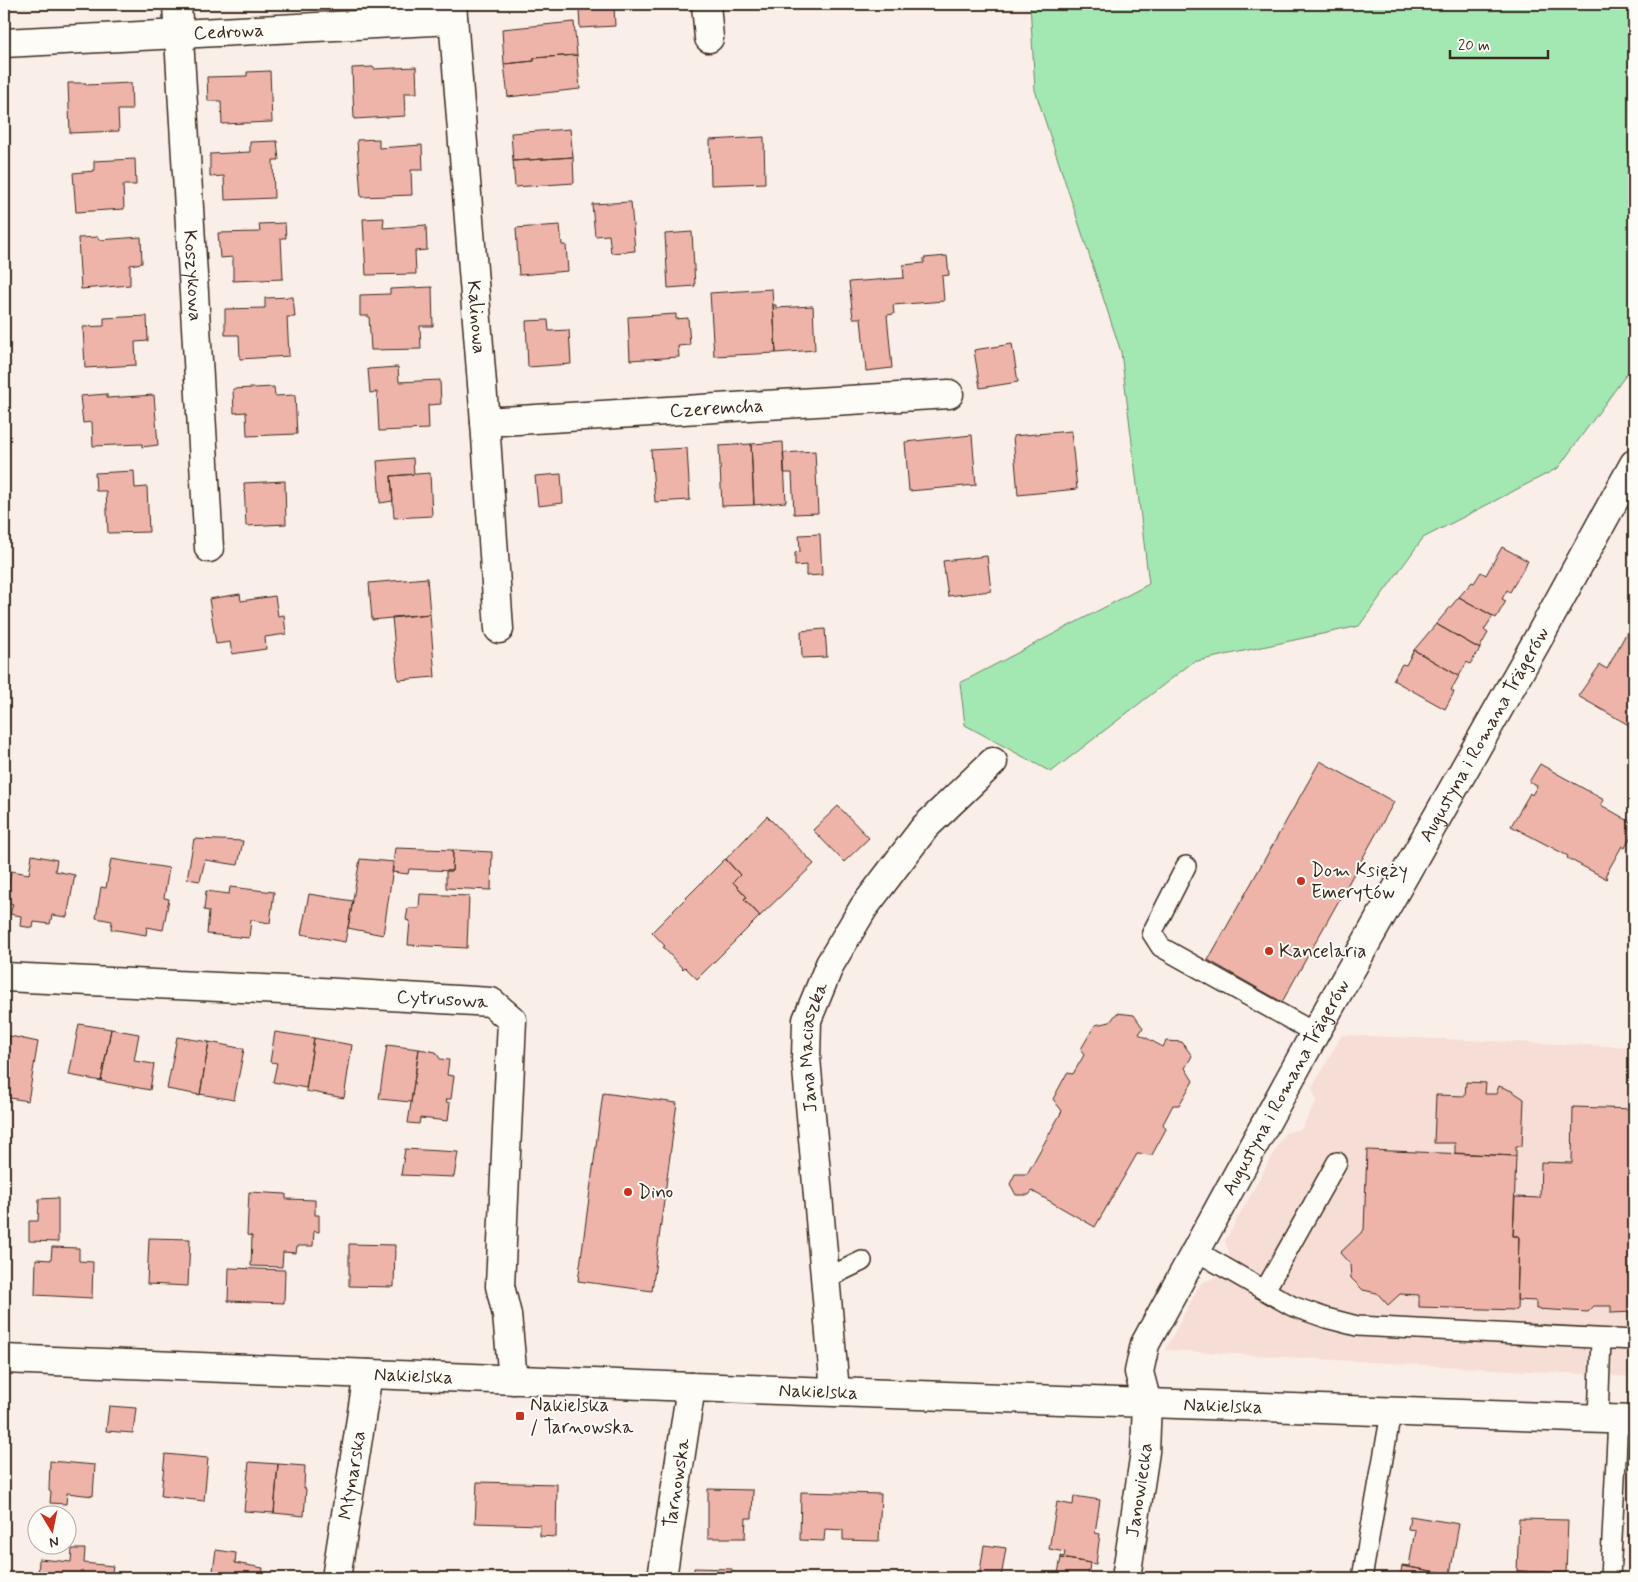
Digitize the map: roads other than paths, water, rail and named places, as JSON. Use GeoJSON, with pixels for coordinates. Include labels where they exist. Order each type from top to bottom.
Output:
{"type":"FeatureCollection","features":[{"type":"Feature","properties":{"kind":"street","name":"Koszykowa"},"geometry":{"type":"LineString","coordinates":[[177,4],[209,548]]}},
{"type":"Feature","properties":{"kind":"street"},"geometry":{"type":"LineString","coordinates":[[706,4],[709,38]]}},
{"type":"Feature","properties":{"kind":"street","name":"Cedrowa"},"geometry":{"type":"LineString","coordinates":[[4,43],[179,34],[453,12]]}},
{"type":"Feature","properties":{"kind":"street","name":"Kalinowa"},"geometry":{"type":"LineString","coordinates":[[453,12],[499,629]]}},
{"type":"Feature","properties":{"kind":"street","name":"Czeremcha"},"geometry":{"type":"LineString","coordinates":[[485,422],[949,394]]}},
{"type":"Feature","properties":{"kind":"street","name":"Augustyna i Romana Trägerów"},"geometry":{"type":"LineString","coordinates":[[1147,1403],[1139,1372],[1142,1351],[1315,1033],[1538,639],[1634,464]]}},
{"type":"Feature","properties":{"kind":"street","name":"Jana Maciaszka"},"geometry":{"type":"LineString","coordinates":[[835,1391],[806,1058],[808,1020],[830,964],[864,907],[925,827],[992,762]]}},
{"type":"Feature","properties":{"kind":"street","name":"Cytrusowa"},"geometry":{"type":"LineString","coordinates":[[4,977],[491,1002],[512,1020],[500,1286],[507,1315],[513,1380]]}},
{"type":"Feature","properties":{"kind":"street","name":"Nakielska"},"geometry":{"type":"LineString","coordinates":[[4,1359],[692,1387],[1617,1420]]}},
{"type":"Feature","properties":{"kind":"street","name":"Młynarska"},"geometry":{"type":"LineString","coordinates":[[336,1578],[368,1374]]}},
{"type":"Feature","properties":{"kind":"street","name":"Tarnowska"},"geometry":{"type":"LineString","coordinates":[[662,1578],[692,1387]]}},
{"type":"Feature","properties":{"kind":"street","name":"Janowiecka"},"geometry":{"type":"LineString","coordinates":[[1126,1578],[1145,1452],[1147,1403]]}},
{"type":"Feature","properties":{"kind":"lane"},"geometry":{"type":"LineString","coordinates":[[1186,866],[1152,933],[1161,947],[1315,1033]]}},
{"type":"Feature","properties":{"kind":"lane"},"geometry":{"type":"LineString","coordinates":[[1265,1290],[1337,1162]]}},
{"type":"Feature","properties":{"kind":"lane"},"geometry":{"type":"LineString","coordinates":[[1196,1251],[1292,1306],[1357,1326],[1634,1340]]}},
{"type":"Feature","properties":{"kind":"lane"},"geometry":{"type":"LineString","coordinates":[[825,1279],[862,1261]]}},
{"type":"Feature","properties":{"kind":"lane"},"geometry":{"type":"LineString","coordinates":[[1601,1339],[1617,1420],[1610,1578]]}},
{"type":"Feature","properties":{"kind":"lane"},"geometry":{"type":"LineString","coordinates":[[1362,1578],[1391,1413]]}},
{"type":"Feature","properties":{"kind":"place","name":"Dom Księży Emerytów"},"geometry":{"type":"Point","coordinates":[1301,881]}},
{"type":"Feature","properties":{"kind":"place","name":"Kancelaria"},"geometry":{"type":"Point","coordinates":[1269,951]}},
{"type":"Feature","properties":{"kind":"place","name":"Dino"},"geometry":{"type":"Point","coordinates":[628,1192]}},
{"type":"Feature","properties":{"kind":"place","name":"Nakielska / Tarnowska"},"geometry":{"type":"Point","coordinates":[520,1416]}}]}
